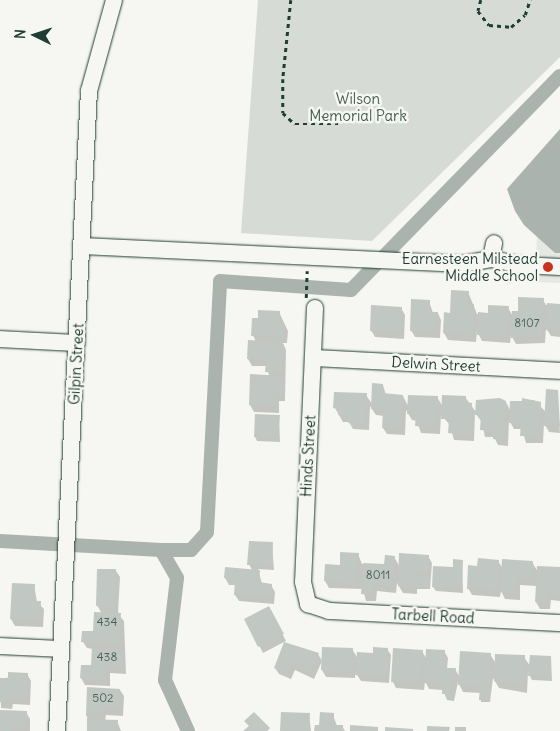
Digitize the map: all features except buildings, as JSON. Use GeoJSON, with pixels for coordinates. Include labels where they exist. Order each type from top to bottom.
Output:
{"type":"FeatureCollection","features":[{"type":"Feature","properties":{"kind":"street","name":"Gilpin Street"},"geometry":{"type":"LineString","coordinates":[[57,731],[89,91],[114,0]]}},
{"type":"Feature","properties":{"kind":"street"},"geometry":{"type":"LineString","coordinates":[[82,246],[411,260],[462,264],[492,251],[522,265],[560,267]]}},
{"type":"Feature","properties":{"kind":"street","name":"Hinds Street"},"geometry":{"type":"LineString","coordinates":[[308,604],[303,582],[313,358],[311,302]]}},
{"type":"Feature","properties":{"kind":"street"},"geometry":{"type":"LineString","coordinates":[[0,339],[77,343]]}},
{"type":"Feature","properties":{"kind":"street","name":"Delwin Street"},"geometry":{"type":"LineString","coordinates":[[313,358],[560,371]]}},
{"type":"Feature","properties":{"kind":"street","name":"Tarbell Road"},"geometry":{"type":"LineString","coordinates":[[308,604],[329,611],[560,623]]}},
{"type":"Feature","properties":{"kind":"street"},"geometry":{"type":"LineString","coordinates":[[0,646],[61,649]]}},
{"type":"Feature","properties":{"kind":"path"},"geometry":{"type":"LineString","coordinates":[[291,0],[283,79],[284,113],[295,124],[338,124]]}},
{"type":"Feature","properties":{"kind":"path"},"geometry":{"type":"LineString","coordinates":[[481,0],[478,11],[489,25],[511,27],[525,15],[530,0]]}},
{"type":"Feature","properties":{"kind":"path"},"geometry":{"type":"LineString","coordinates":[[307,276],[311,302]]}},
{"type":"Feature","properties":{"kind":"shaded area"},"geometry":{"type":"Polygon","coordinates":[[[560,129],[560,253],[555,253],[524,225],[515,211],[507,189],[560,129]]]}},
{"type":"Feature","properties":{"kind":"shaded area","name":"Earnesteen Milstead Middle School"},"geometry":{"type":"Polygon","coordinates":[[[537,236],[555,253],[560,253],[560,283],[535,282],[537,236]]]}},
{"type":"Feature","properties":{"kind":"green space","name":"Wilson Memorial Park"},"geometry":{"type":"Polygon","coordinates":[[[258,0],[560,0],[560,57],[372,241],[241,233],[258,0]]]}},
{"type":"Feature","properties":{"kind":"waterway"},"geometry":{"type":"LineString","coordinates":[[161,550],[191,550],[207,532],[220,281],[351,290],[560,76]]}},
{"type":"Feature","properties":{"kind":"waterway"},"geometry":{"type":"LineString","coordinates":[[0,541],[161,550],[177,578],[165,680],[188,731]]}},
{"type":"Feature","properties":{"kind":"place","name":"Earnesteen Milstead Middle School"},"geometry":{"type":"Point","coordinates":[548,267]}}]}
